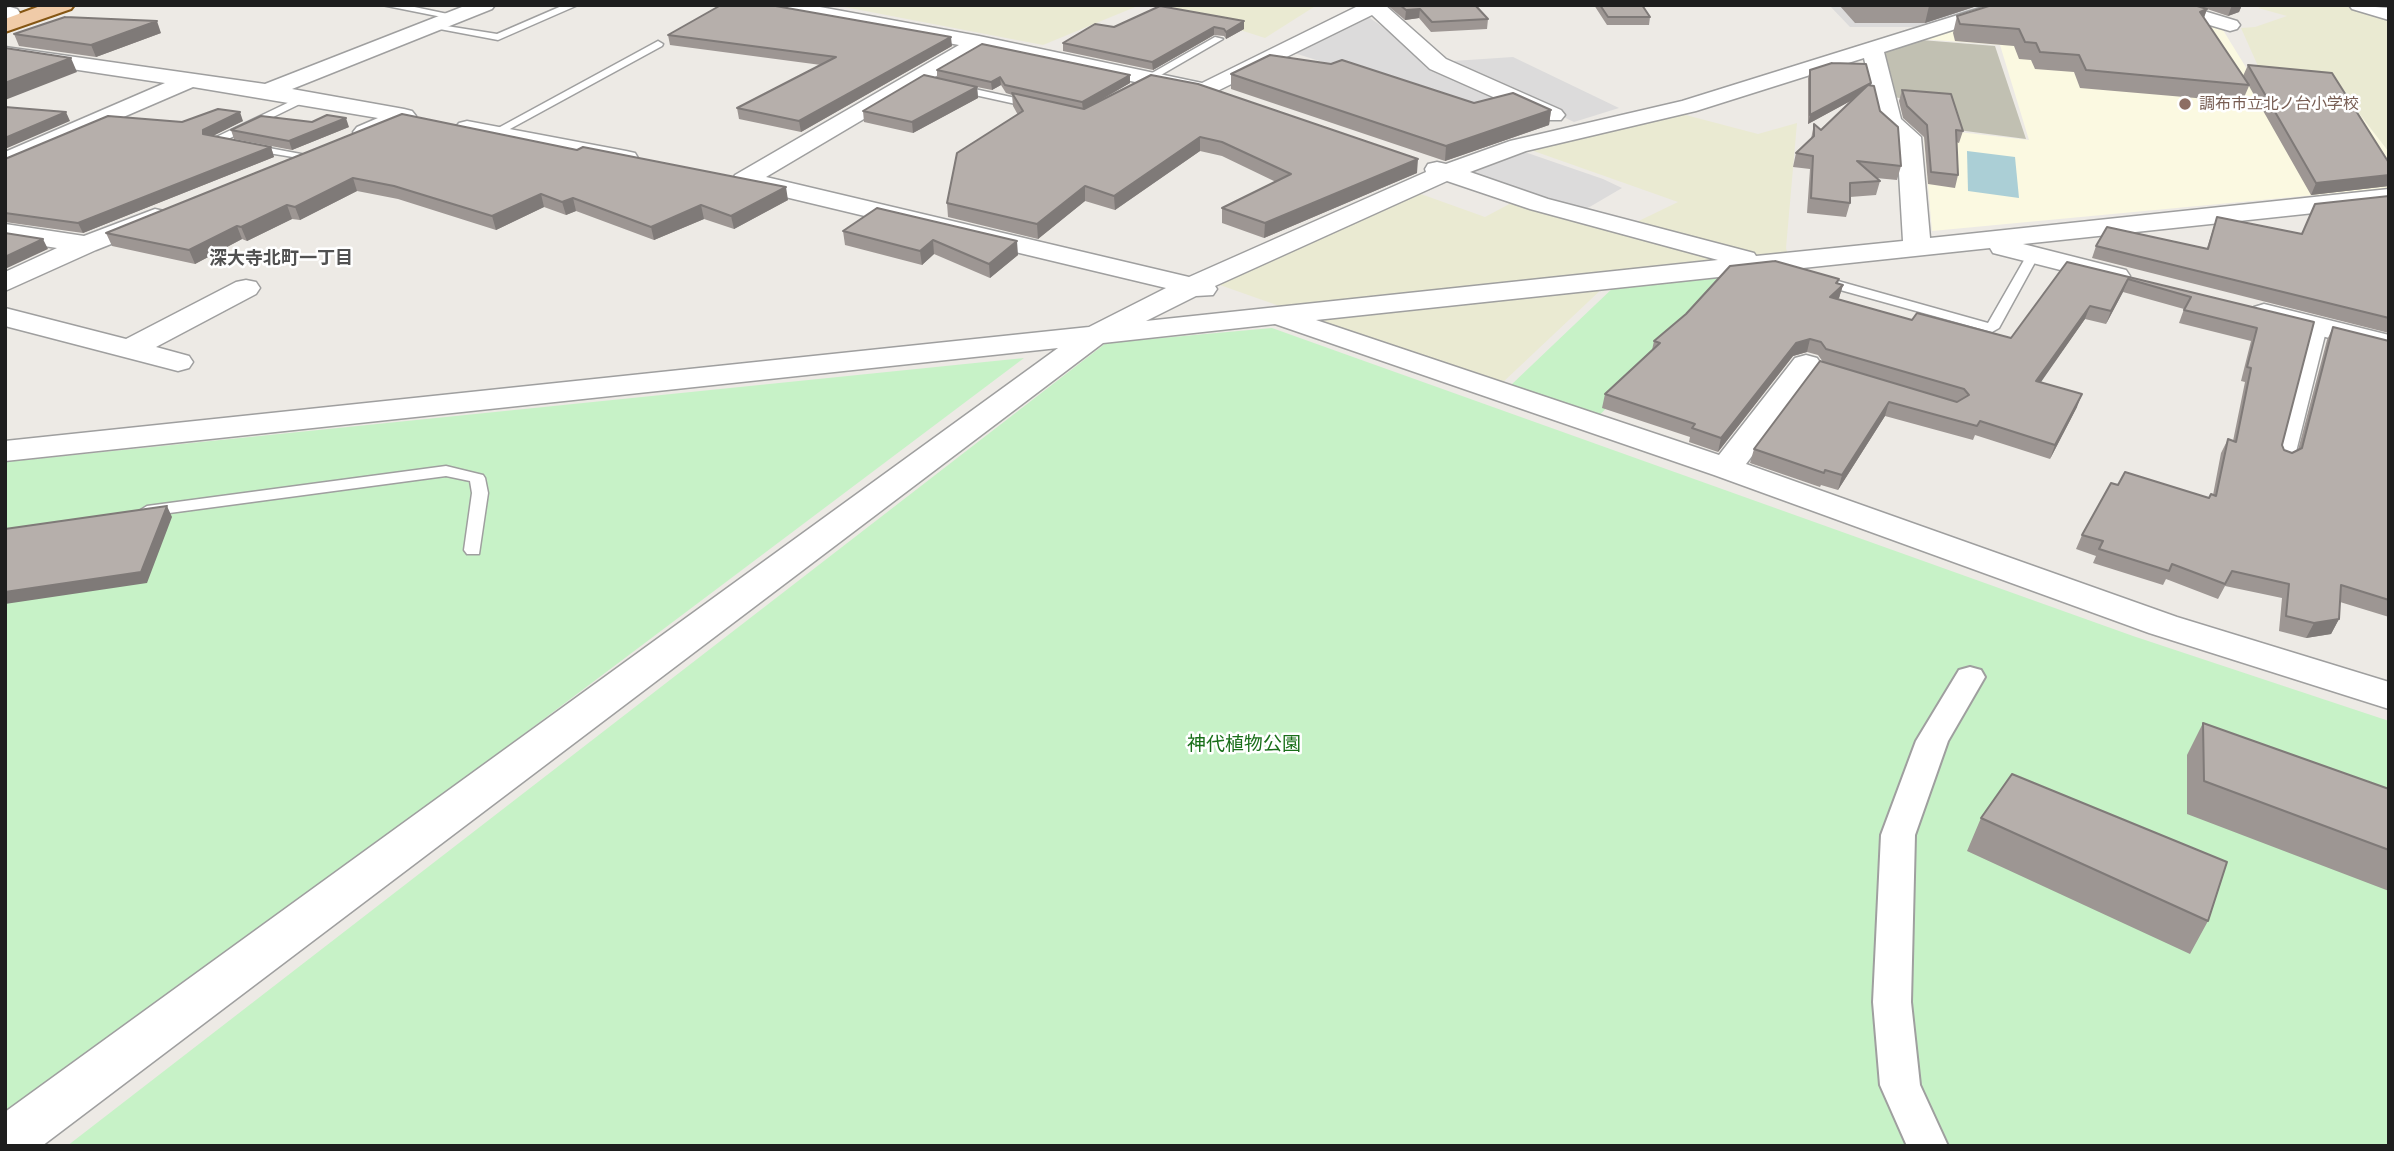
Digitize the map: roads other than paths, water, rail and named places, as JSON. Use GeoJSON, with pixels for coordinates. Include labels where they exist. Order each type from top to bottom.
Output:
{"type":"FeatureCollection","features":[{"type":"Feature","properties":{"kind":"main road"},"geometry":{"type":"LineString","coordinates":[[7,17],[32,5]]}},
{"type":"Feature","properties":{"kind":"main road"},"geometry":{"type":"LineString","coordinates":[[7,17],[64,5]]}},
{"type":"Feature","properties":{"kind":"street"},"geometry":{"type":"LineString","coordinates":[[267,91],[485,5]]}},
{"type":"Feature","properties":{"kind":"street"},"geometry":{"type":"LineString","coordinates":[[775,5],[1153,78],[1228,98]]}},
{"type":"Feature","properties":{"kind":"street"},"geometry":{"type":"LineString","coordinates":[[5,1143],[1093,336],[1192,286],[1446,172],[1518,145],[1688,106],[1872,47],[1966,11],[2011,5]]}},
{"type":"Feature","properties":{"kind":"street"},"geometry":{"type":"LineString","coordinates":[[2162,5],[2230,25]]}},
{"type":"Feature","properties":{"kind":"street"},"geometry":{"type":"LineString","coordinates":[[2359,5],[2389,14]]}},
{"type":"Feature","properties":{"kind":"street"},"geometry":{"type":"LineString","coordinates":[[1205,90],[1372,6],[1438,64],[1586,130]]}},
{"type":"Feature","properties":{"kind":"street"},"geometry":{"type":"LineString","coordinates":[[744,180],[925,81],[979,43]]}},
{"type":"Feature","properties":{"kind":"street"},"geometry":{"type":"LineString","coordinates":[[1872,47],[1890,122],[1909,137],[1917,247]]}},
{"type":"Feature","properties":{"kind":"street"},"geometry":{"type":"LineString","coordinates":[[5,53],[267,91],[652,163]]}},
{"type":"Feature","properties":{"kind":"street"},"geometry":{"type":"LineString","coordinates":[[5,161],[192,79]]}},
{"type":"Feature","properties":{"kind":"street"},"geometry":{"type":"LineString","coordinates":[[263,173],[404,116]]}},
{"type":"Feature","properties":{"kind":"street"},"geometry":{"type":"LineString","coordinates":[[1420,163],[1539,204],[1766,265]]}},
{"type":"Feature","properties":{"kind":"street"},"geometry":{"type":"LineString","coordinates":[[718,175],[1192,286],[1726,468],[2163,625],[2389,696]]}},
{"type":"Feature","properties":{"kind":"street"},"geometry":{"type":"LineString","coordinates":[[5,451],[2389,197]]}},
{"type":"Feature","properties":{"kind":"street"},"geometry":{"type":"LineString","coordinates":[[5,283],[86,244],[175,209]]}},
{"type":"Feature","properties":{"kind":"street"},"geometry":{"type":"LineString","coordinates":[[5,232],[86,244]]}},
{"type":"Feature","properties":{"kind":"street"},"geometry":{"type":"LineString","coordinates":[[1977,241],[2137,281]]}},
{"type":"Feature","properties":{"kind":"street"},"geometry":{"type":"LineString","coordinates":[[130,349],[246,288]]}},
{"type":"Feature","properties":{"kind":"street"},"geometry":{"type":"LineString","coordinates":[[2242,307],[2389,344]]}},
{"type":"Feature","properties":{"kind":"street"},"geometry":{"type":"LineString","coordinates":[[5,317],[178,362]]}},
{"type":"Feature","properties":{"kind":"street"},"geometry":{"type":"LineString","coordinates":[[1726,468],[1812,366]]}},
{"type":"Feature","properties":{"kind":"street"},"geometry":{"type":"LineString","coordinates":[[1927,1146],[1900,1085],[1892,1002],[1898,835],[1932,741],[1970,677]]}},
{"type":"Feature","properties":{"kind":"lane"},"geometry":{"type":"LineString","coordinates":[[387,5],[457,17]]}},
{"type":"Feature","properties":{"kind":"lane"},"geometry":{"type":"LineString","coordinates":[[433,27],[498,37],[573,5]]}},
{"type":"Feature","properties":{"kind":"lane"},"geometry":{"type":"LineString","coordinates":[[1372,6],[1381,5]]}},
{"type":"Feature","properties":{"kind":"lane"},"geometry":{"type":"LineString","coordinates":[[1132,91],[1219,39]]}},
{"type":"Feature","properties":{"kind":"lane"},"geometry":{"type":"LineString","coordinates":[[495,133],[658,44]]}},
{"type":"Feature","properties":{"kind":"lane"},"geometry":{"type":"LineString","coordinates":[[944,85],[1047,108]]}},
{"type":"Feature","properties":{"kind":"lane"},"geometry":{"type":"LineString","coordinates":[[301,158],[214,141],[304,98]]}},
{"type":"Feature","properties":{"kind":"lane"},"geometry":{"type":"LineString","coordinates":[[1766,265],[1992,328],[2033,255]]}},
{"type":"Feature","properties":{"kind":"lane"},"geometry":{"type":"LineString","coordinates":[[2286,460],[2320,327]]}},
{"type":"Feature","properties":{"kind":"lane"},"geometry":{"type":"LineString","coordinates":[[131,513],[446,471],[477,478],[480,493],[473,550]]}},
{"type":"Feature","properties":{"kind":"water"},"geometry":{"type":"Polygon","coordinates":[[[1967,151],[2015,157],[2019,198],[1968,191],[1967,151]]]}},
{"type":"Feature","properties":{"kind":"place","name":"調布市立北ノ台小学校"},"geometry":{"type":"Point","coordinates":[2185,104]}},
{"type":"Feature","properties":{"kind":"district","name":"深大寺北町一丁目"},"geometry":{"type":"Point","coordinates":[281,259]}},
{"type":"Feature","properties":{"kind":"park label","name":"神代植物公園"},"geometry":{"type":"Point","coordinates":[1244,744]}}]}
